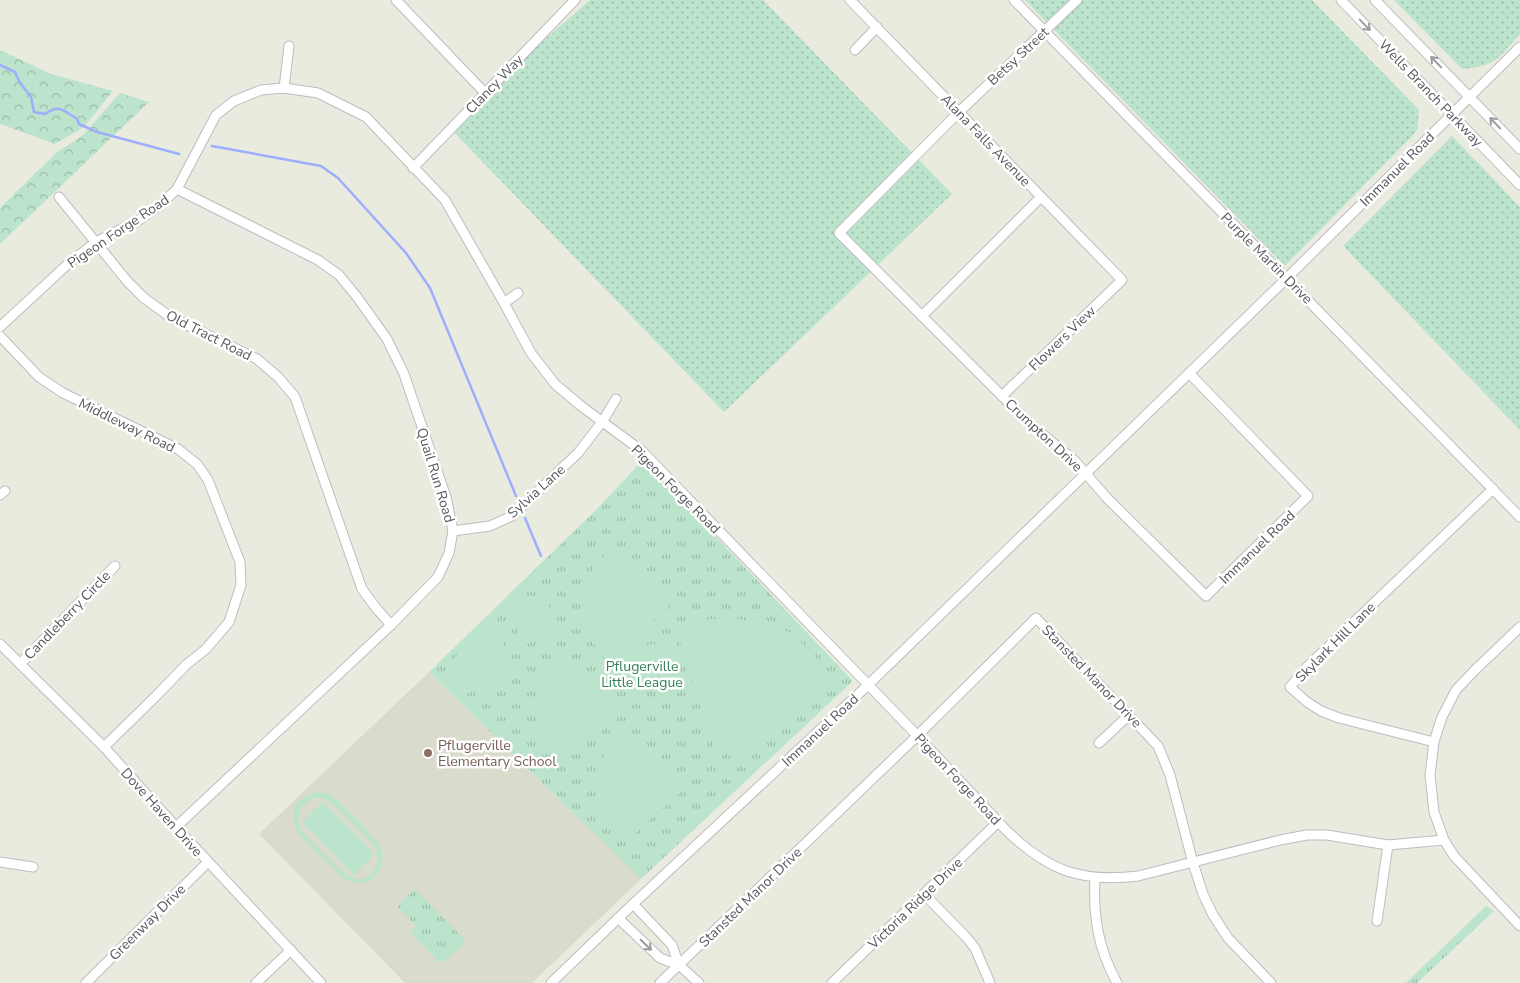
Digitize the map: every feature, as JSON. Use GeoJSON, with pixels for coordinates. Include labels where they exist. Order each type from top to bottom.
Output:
{"type":"FeatureCollection","features":[{"type":"Feature","properties":{"kind":"street"},"geometry":{"type":"LineString","coordinates":[[396,0],[485,93]]}},
{"type":"Feature","properties":{"kind":"street","name":"Clancy Way"},"geometry":{"type":"LineString","coordinates":[[413,168],[574,0]]}},
{"type":"Feature","properties":{"kind":"street","name":"Alana Falls Avenue"},"geometry":{"type":"LineString","coordinates":[[850,0],[1122,280]]}},
{"type":"Feature","properties":{"kind":"street","name":"Purple Martin Drive"},"geometry":{"type":"LineString","coordinates":[[1014,0],[1520,517]]}},
{"type":"Feature","properties":{"kind":"street","name":"Betsy Street"},"geometry":{"type":"LineString","coordinates":[[922,316],[839,233],[959,112],[1077,0]]}},
{"type":"Feature","properties":{"kind":"street","name":"Wells Branch Parkway"},"geometry":{"type":"LineString","coordinates":[[1341,0],[1520,185]]}},
{"type":"Feature","properties":{"kind":"street","name":"Wells Branch Parkway"},"geometry":{"type":"LineString","coordinates":[[1375,0],[1520,148]]}},
{"type":"Feature","properties":{"kind":"street"},"geometry":{"type":"LineString","coordinates":[[855,50],[877,27]]}},
{"type":"Feature","properties":{"kind":"street"},"geometry":{"type":"LineString","coordinates":[[284,88],[289,46]]}},
{"type":"Feature","properties":{"kind":"street","name":"Immanuel Road"},"geometry":{"type":"LineString","coordinates":[[551,983],[868,685],[1287,278],[1520,47]]}},
{"type":"Feature","properties":{"kind":"street","name":"Pigeon Forge Road"},"geometry":{"type":"LineString","coordinates":[[0,327],[69,263],[96,242],[139,220],[160,205],[177,189],[216,115],[234,101],[261,90],[284,88],[318,93],[366,117],[445,200],[531,353],[555,384],[642,451],[918,736],[998,822],[1020,843],[1040,858],[1066,871],[1095,878],[1117,878],[1138,876],[1280,840],[1307,835],[1388,845],[1444,840]]}},
{"type":"Feature","properties":{"kind":"street","name":"Quail Run Road"},"geometry":{"type":"LineString","coordinates":[[176,827],[391,625],[438,577],[449,553],[453,531],[446,497],[404,374],[387,339],[357,297],[339,275],[318,260],[177,189]]}},
{"type":"Feature","properties":{"kind":"street","name":"Old Tract Road"},"geometry":{"type":"LineString","coordinates":[[59,197],[127,281],[144,298],[169,316],[257,358],[278,377],[295,397],[362,589],[391,625]]}},
{"type":"Feature","properties":{"kind":"street"},"geometry":{"type":"LineString","coordinates":[[922,316],[1041,197]]}},
{"type":"Feature","properties":{"kind":"street","name":"Flowers View"},"geometry":{"type":"LineString","coordinates":[[1002,396],[1122,280]]}},
{"type":"Feature","properties":{"kind":"street"},"geometry":{"type":"LineString","coordinates":[[504,303],[518,293]]}},
{"type":"Feature","properties":{"kind":"street","name":"Crumpton Drive"},"geometry":{"type":"LineString","coordinates":[[922,316],[1029,423],[1075,461],[1086,473]]}},
{"type":"Feature","properties":{"kind":"street","name":"Middleway Road"},"geometry":{"type":"LineString","coordinates":[[0,336],[39,377],[63,393],[178,449],[196,464],[208,480],[240,562],[241,585],[229,622],[206,649],[187,664],[104,747]]}},
{"type":"Feature","properties":{"kind":"street","name":"Immanuel Road"},"geometry":{"type":"LineString","coordinates":[[1086,473],[1106,497],[1206,596],[1308,496],[1189,373]]}},
{"type":"Feature","properties":{"kind":"street","name":"Sylvia Lane"},"geometry":{"type":"LineString","coordinates":[[453,531],[490,526],[512,516],[578,453],[602,422],[616,398]]}},
{"type":"Feature","properties":{"kind":"street","name":"Skylark Hill Lane"},"geometry":{"type":"LineString","coordinates":[[1434,742],[1339,718],[1321,711],[1290,687],[1307,668],[1493,489]]}},
{"type":"Feature","properties":{"kind":"street","name":"Candleberry Circle"},"geometry":{"type":"LineString","coordinates":[[20,664],[115,566]]}},
{"type":"Feature","properties":{"kind":"street","name":"Stansted Manor Drive"},"geometry":{"type":"LineString","coordinates":[[660,983],[918,736],[1036,618],[1158,746],[1170,775],[1193,863],[1206,901],[1228,938],[1271,983]]}},
{"type":"Feature","properties":{"kind":"street"},"geometry":{"type":"LineString","coordinates":[[1520,627],[1456,690],[1442,717],[1434,742],[1430,775],[1434,812],[1444,840],[1454,856],[1520,926]]}},
{"type":"Feature","properties":{"kind":"street","name":"Dove Haven Drive"},"geometry":{"type":"LineString","coordinates":[[0,644],[104,747],[321,983]]}},
{"type":"Feature","properties":{"kind":"street"},"geometry":{"type":"LineString","coordinates":[[1099,743],[1129,715]]}},
{"type":"Feature","properties":{"kind":"street","name":"Victoria Ridge Drive"},"geometry":{"type":"LineString","coordinates":[[836,982],[998,822]]}},
{"type":"Feature","properties":{"kind":"street"},"geometry":{"type":"LineString","coordinates":[[1377,921],[1388,845]]}},
{"type":"Feature","properties":{"kind":"street"},"geometry":{"type":"LineString","coordinates":[[0,862],[33,867]]}},
{"type":"Feature","properties":{"kind":"street","name":"Greenway Drive"},"geometry":{"type":"LineString","coordinates":[[86,983],[208,862]]}},
{"type":"Feature","properties":{"kind":"street"},"geometry":{"type":"LineString","coordinates":[[1095,878],[1094,904],[1098,935],[1117,983]]}},
{"type":"Feature","properties":{"kind":"street"},"geometry":{"type":"LineString","coordinates":[[924,894],[975,948],[990,983]]}},
{"type":"Feature","properties":{"kind":"street"},"geometry":{"type":"LineString","coordinates":[[633,904],[672,945],[679,965]]}},
{"type":"Feature","properties":{"kind":"street"},"geometry":{"type":"LineString","coordinates":[[618,918],[660,958],[679,965],[698,983]]}},
{"type":"Feature","properties":{"kind":"street"},"geometry":{"type":"LineString","coordinates":[[256,983],[291,950]]}},
{"type":"Feature","properties":{"kind":"shaded area","name":"Pflugerville Elementary School"},"geometry":{"type":"Polygon","coordinates":[[[429,672],[641,879],[532,983],[405,983],[259,834],[429,672]]]}},
{"type":"Feature","properties":{"kind":"green space"},"geometry":{"type":"Polygon","coordinates":[[[590,0],[763,0],[952,194],[724,412],[447,125],[590,0]]]}},
{"type":"Feature","properties":{"kind":"green space"},"geometry":{"type":"Polygon","coordinates":[[[1025,0],[1312,0],[1419,110],[1417,131],[1285,266],[1025,0]]]}},
{"type":"Feature","properties":{"kind":"green space"},"geometry":{"type":"Polygon","coordinates":[[[1394,0],[1520,0],[1520,34],[1495,60],[1483,66],[1462,69],[1394,0]]]}},
{"type":"Feature","properties":{"kind":"green space"},"geometry":{"type":"Polygon","coordinates":[[[0,50],[51,74],[113,91],[84,127],[55,144],[0,124],[0,50]]]}},
{"type":"Feature","properties":{"kind":"green space"},"geometry":{"type":"Polygon","coordinates":[[[120,93],[149,102],[0,244],[0,208],[56,153],[83,135],[120,93]]]}},
{"type":"Feature","properties":{"kind":"green space"},"geometry":{"type":"Polygon","coordinates":[[[1452,136],[1520,207],[1520,430],[1343,246],[1452,136]]]}},
{"type":"Feature","properties":{"kind":"green space","name":"Pflugerville Little League"},"geometry":{"type":"Polygon","coordinates":[[[643,460],[853,681],[641,879],[429,672],[596,510],[643,460]]]}},
{"type":"Feature","properties":{"kind":"green space"},"geometry":{"type":"Polygon","coordinates":[[[609,552],[670,606],[607,662],[587,632],[583,622],[582,602],[591,574],[609,552]]]}},
{"type":"Feature","properties":{"kind":"green space"},"geometry":{"type":"Polygon","coordinates":[[[515,593],[539,597],[548,605],[562,627],[525,645],[502,604],[515,593]]]}},
{"type":"Feature","properties":{"kind":"green space"},"geometry":{"type":"Polygon","coordinates":[[[497,617],[512,679],[456,697],[449,683],[460,645],[468,634],[482,624],[497,617]]]}},
{"type":"Feature","properties":{"kind":"green space"},"geometry":{"type":"Polygon","coordinates":[[[708,619],[739,619],[790,632],[815,656],[832,686],[749,745],[728,754],[714,749],[677,632],[708,619]]]}},
{"type":"Feature","properties":{"kind":"green space"},"geometry":{"type":"Polygon","coordinates":[[[655,644],[667,648],[683,658],[647,688],[619,662],[635,649],[655,644]]]}},
{"type":"Feature","properties":{"kind":"green space"},"geometry":{"type":"Polygon","coordinates":[[[558,651],[619,704],[561,764],[544,739],[537,719],[536,709],[537,689],[540,679],[548,662],[558,651]]]}},
{"type":"Feature","properties":{"kind":"green space"},"geometry":{"type":"Polygon","coordinates":[[[620,723],[691,783],[625,842],[606,816],[599,797],[597,771],[615,729],[620,723]]]}},
{"type":"Feature","properties":{"kind":"green space"},"geometry":{"type":"Polygon","coordinates":[[[319,792],[330,795],[378,843],[383,858],[381,867],[372,879],[359,883],[345,880],[301,837],[295,822],[295,808],[303,797],[319,792]],[[315,798],[304,805],[298,821],[301,829],[339,869],[354,878],[362,879],[369,876],[377,863],[375,848],[350,820],[332,803],[323,798],[315,798]]]}},
{"type":"Feature","properties":{"kind":"green space"},"geometry":{"type":"Polygon","coordinates":[[[323,802],[375,854],[354,875],[302,822],[323,802]]]}},
{"type":"Feature","properties":{"kind":"green space"},"geometry":{"type":"Polygon","coordinates":[[[415,889],[466,941],[445,961],[439,962],[410,932],[416,926],[397,906],[415,889]]]}},
{"type":"Feature","properties":{"kind":"green space"},"geometry":{"type":"Polygon","coordinates":[[[1486,906],[1494,911],[1417,983],[1406,983],[1486,906]]]}},
{"type":"Feature","properties":{"kind":"waterway"},"geometry":{"type":"LineString","coordinates":[[0,65],[15,72],[20,83],[31,97],[34,112],[45,114],[54,109],[61,109],[77,119],[79,124],[97,132],[179,154]]}},
{"type":"Feature","properties":{"kind":"waterway"},"geometry":{"type":"LineString","coordinates":[[212,146],[321,166],[338,178],[406,253],[430,288],[516,496]]}},
{"type":"Feature","properties":{"kind":"waterway"},"geometry":{"type":"LineString","coordinates":[[525,518],[541,556]]}},
{"type":"Feature","properties":{"kind":"place","name":"Pflugerville Elementary School"},"geometry":{"type":"Point","coordinates":[428,753]}}]}
